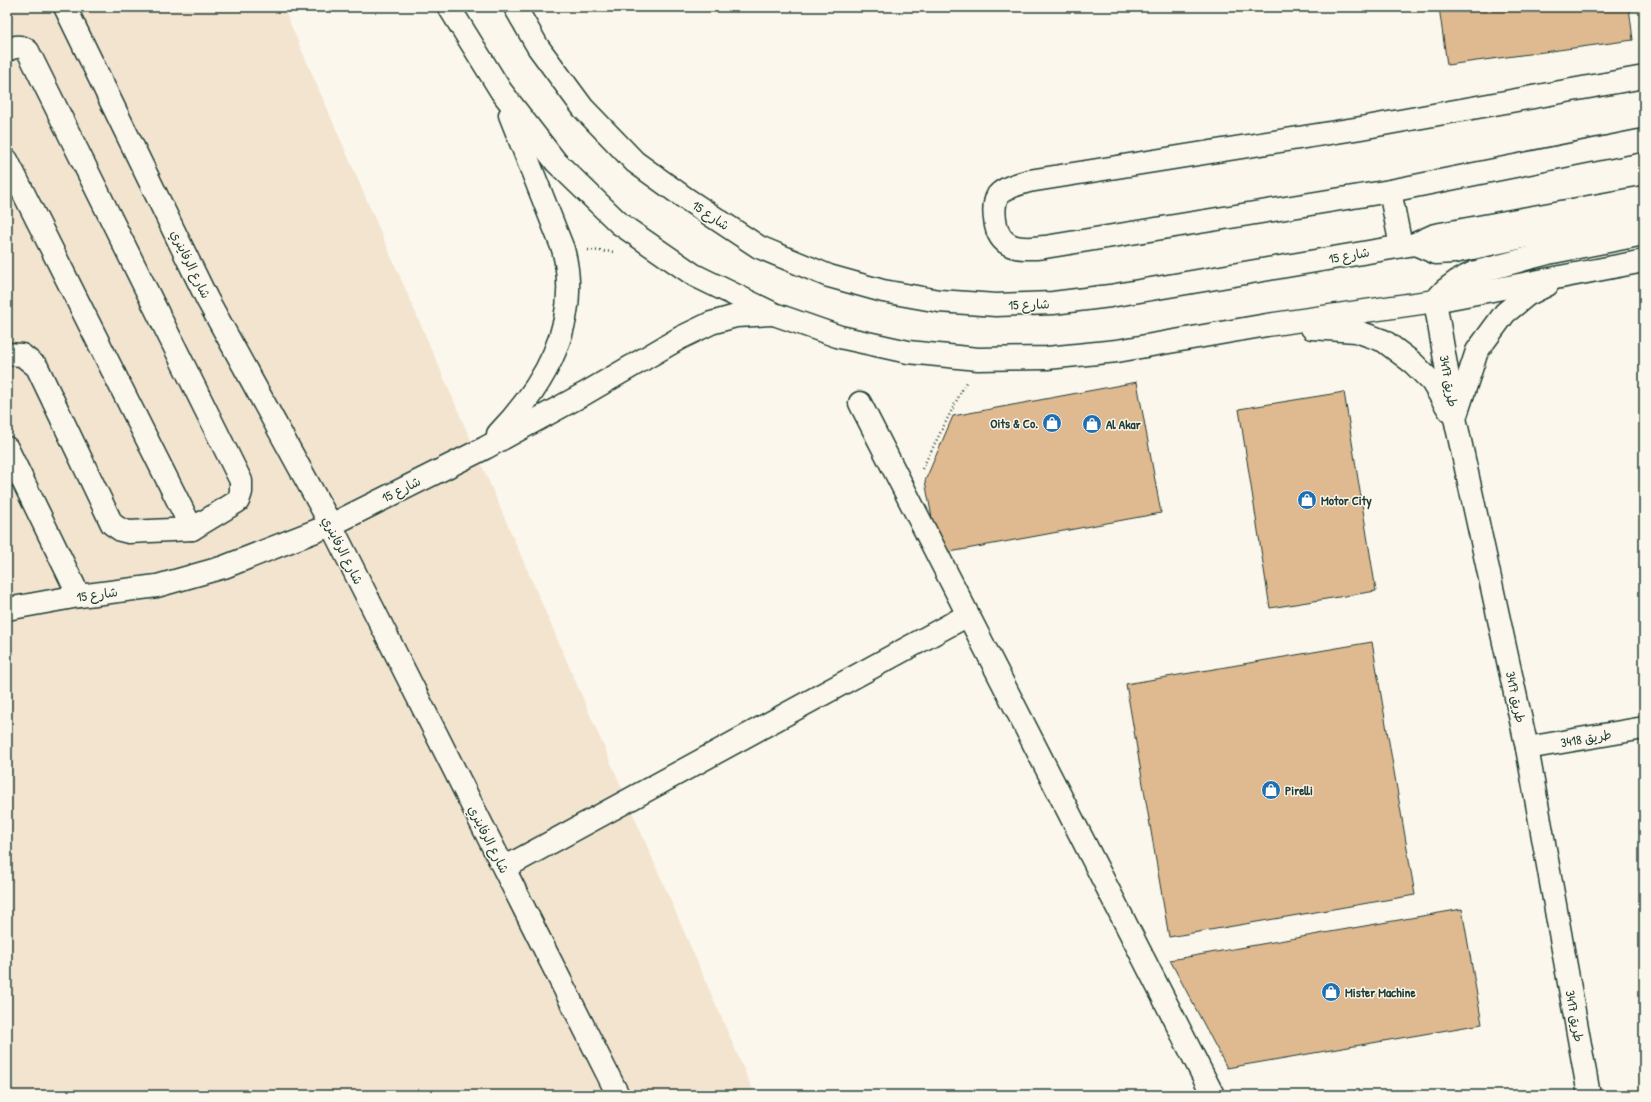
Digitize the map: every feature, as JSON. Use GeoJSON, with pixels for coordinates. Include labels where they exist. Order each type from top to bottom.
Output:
{"type":"FeatureCollection","features":[{"type":"Feature","properties":{"kind":"street","name":"شارع الرفاينري"},"geometry":{"type":"LineString","coordinates":[[65,7],[207,299],[331,525],[618,1095]]}},
{"type":"Feature","properties":{"kind":"street","name":"شارع 15"},"geometry":{"type":"LineString","coordinates":[[449,7],[501,91],[556,162],[620,224],[694,275],[774,314],[840,337],[908,352],[978,359],[1047,358],[1117,351],[1267,326],[1435,301],[1644,260]]}},
{"type":"Feature","properties":{"kind":"street","name":"شارع 15"},"geometry":{"type":"LineString","coordinates":[[515,7],[538,47],[583,108],[635,162],[686,198],[759,246],[829,276],[876,289],[939,301],[996,305],[1053,303],[1110,296],[1408,245],[1434,235],[1644,197]]}},
{"type":"Feature","properties":{"kind":"street"},"geometry":{"type":"LineString","coordinates":[[7,50],[16,46],[23,47],[28,51],[241,482],[241,492],[238,501],[192,529],[129,532],[121,530],[112,524],[37,367],[22,355],[7,354]]}},
{"type":"Feature","properties":{"kind":"street"},"geometry":{"type":"LineString","coordinates":[[1644,77],[1361,128],[1029,181],[1013,186],[998,195],[994,210],[995,227],[1002,241],[1012,247],[1028,249],[1390,191],[1644,140]]}},
{"type":"Feature","properties":{"kind":"street"},"geometry":{"type":"LineString","coordinates":[[484,448],[516,415],[551,361],[561,336],[567,312],[569,287],[566,260],[563,249],[501,91]]}},
{"type":"Feature","properties":{"kind":"street"},"geometry":{"type":"LineString","coordinates":[[7,160],[192,529]]}},
{"type":"Feature","properties":{"kind":"street"},"geometry":{"type":"LineString","coordinates":[[1390,191],[1408,245],[1436,253],[1454,252],[1523,237],[1644,216]]}},
{"type":"Feature","properties":{"kind":"street"},"geometry":{"type":"LineString","coordinates":[[1435,301],[1445,290],[1457,281],[1473,273],[1548,253],[1644,234]]}},
{"type":"Feature","properties":{"kind":"street"},"geometry":{"type":"LineString","coordinates":[[1455,418],[1477,351],[1505,313],[1527,295],[1567,275]]}},
{"type":"Feature","properties":{"kind":"street","name":"طريق 3417"},"geometry":{"type":"LineString","coordinates":[[1435,301],[1455,418],[1527,748],[1589,1095]]}},
{"type":"Feature","properties":{"kind":"street","name":"شارع 15"},"geometry":{"type":"LineString","coordinates":[[7,609],[78,596],[157,586],[224,567],[331,525],[484,448],[584,394],[680,338],[711,323],[736,316],[774,314]]}},
{"type":"Feature","properties":{"kind":"street"},"geometry":{"type":"LineString","coordinates":[[1267,326],[1356,331],[1384,341],[1413,363],[1432,382],[1455,418]]}},
{"type":"Feature","properties":{"kind":"street"},"geometry":{"type":"LineString","coordinates":[[860,403],[1213,1095]]}},
{"type":"Feature","properties":{"kind":"street"},"geometry":{"type":"LineString","coordinates":[[7,448],[78,596]]}},
{"type":"Feature","properties":{"kind":"street"},"geometry":{"type":"LineString","coordinates":[[504,868],[968,615]]}},
{"type":"Feature","properties":{"kind":"street","name":"طريق 3418"},"geometry":{"type":"LineString","coordinates":[[1527,748],[1644,728]]}},
{"type":"Feature","properties":{"kind":"path"},"geometry":{"type":"LineString","coordinates":[[908,496],[978,359]]}},
{"type":"Feature","properties":{"kind":"shaded area"},"geometry":{"type":"Polygon","coordinates":[[[7,7],[283,7],[755,1095],[7,1095],[7,7]]]}},
{"type":"Feature","properties":{"kind":"building"},"geometry":{"type":"Polygon","coordinates":[[[1439,7],[1629,7],[1633,40],[1447,65],[1439,7]]]}},
{"type":"Feature","properties":{"kind":"building"},"geometry":{"type":"Polygon","coordinates":[[[1137,382],[1161,513],[939,554],[925,481],[953,416],[1137,382]]]}},
{"type":"Feature","properties":{"kind":"building","name":"Motor City"},"geometry":{"type":"Polygon","coordinates":[[[1344,392],[1376,591],[1270,608],[1239,409],[1344,392]]]}},
{"type":"Feature","properties":{"kind":"building","name":"Pirelli"},"geometry":{"type":"Polygon","coordinates":[[[1372,642],[1415,895],[1169,937],[1126,684],[1372,642]]]}},
{"type":"Feature","properties":{"kind":"building","name":"Mister Machine"},"geometry":{"type":"Polygon","coordinates":[[[1462,909],[1482,1024],[1227,1068],[1170,960],[1462,909]]]}},
{"type":"Feature","properties":{"kind":"place","name":"Oits & Co."},"geometry":{"type":"Point","coordinates":[1052,423]}},
{"type":"Feature","properties":{"kind":"place","name":"Al Akar"},"geometry":{"type":"Point","coordinates":[1092,424]}},
{"type":"Feature","properties":{"kind":"place","name":"Motor City"},"geometry":{"type":"Point","coordinates":[1307,500]}},
{"type":"Feature","properties":{"kind":"place","name":"Pirelli"},"geometry":{"type":"Point","coordinates":[1271,790]}},
{"type":"Feature","properties":{"kind":"place","name":"Mister Machine"},"geometry":{"type":"Point","coordinates":[1331,992]}}]}
